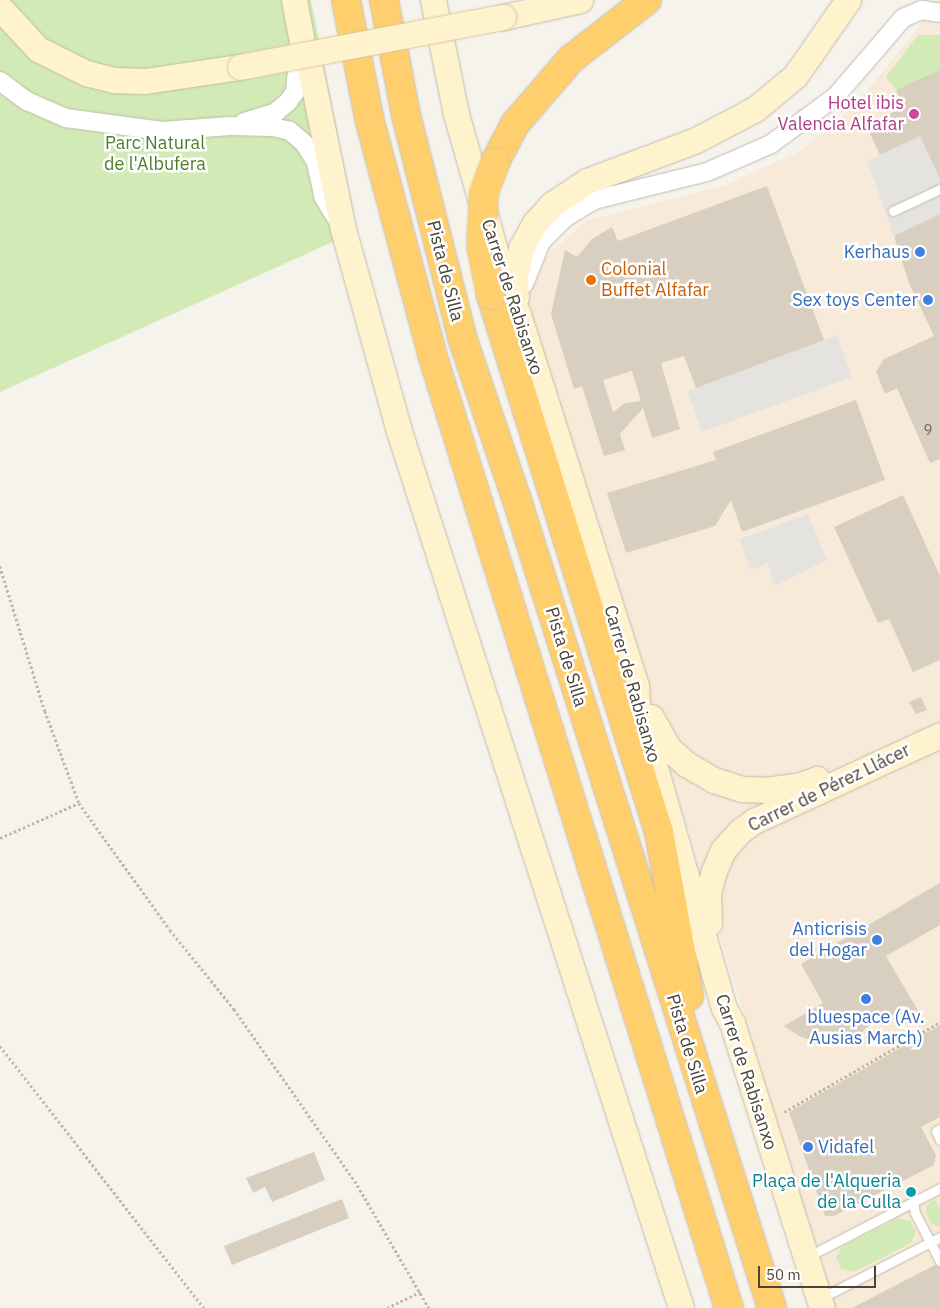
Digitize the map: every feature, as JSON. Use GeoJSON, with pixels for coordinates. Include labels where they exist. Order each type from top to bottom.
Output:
{"type":"FeatureCollection","features":[{"type":"Feature","properties":{"kind":"highway","name":"Pista de Silla"},"geometry":{"type":"LineString","coordinates":[[346,0],[370,122],[432,354],[729,1308]]}},
{"type":"Feature","properties":{"kind":"highway","name":"Pista de Silla"},"geometry":{"type":"LineString","coordinates":[[384,0],[406,115],[462,337],[516,497],[704,1097],[724,1148],[772,1308]]}},
{"type":"Feature","properties":{"kind":"highway"},"geometry":{"type":"LineString","coordinates":[[647,0],[571,59],[515,124],[495,162],[484,193],[481,246],[491,295],[659,832],[685,982],[719,1093],[724,1148]]}},
{"type":"Feature","properties":{"kind":"street","name":"Carrer de Rabisanxo"},"geometry":{"type":"LineString","coordinates":[[433,0],[456,114],[505,285],[518,314],[636,685],[637,705],[696,914],[724,1008],[732,1023],[820,1303]]}},
{"type":"Feature","properties":{"kind":"street"},"geometry":{"type":"LineString","coordinates":[[503,18],[550,0]]}},
{"type":"Feature","properties":{"kind":"street"},"geometry":{"type":"LineString","coordinates":[[0,8],[38,49],[86,74],[115,80],[145,81],[240,67],[503,18],[580,0]]}},
{"type":"Feature","properties":{"kind":"street"},"geometry":{"type":"LineString","coordinates":[[518,314],[517,261],[535,223],[551,205],[587,181],[696,140],[755,109],[795,76],[848,0]]}},
{"type":"Feature","properties":{"kind":"street"},"geometry":{"type":"LineString","coordinates":[[518,314],[534,255],[541,242],[566,216],[594,200],[707,172],[771,144],[836,96],[904,18],[922,10],[940,13]]}},
{"type":"Feature","properties":{"kind":"street"},"geometry":{"type":"LineString","coordinates":[[230,126],[276,112],[295,92],[304,69]]}},
{"type":"Feature","properties":{"kind":"street"},"geometry":{"type":"LineString","coordinates":[[304,69],[343,229],[398,432],[681,1308]]}},
{"type":"Feature","properties":{"kind":"street"},"geometry":{"type":"LineString","coordinates":[[0,81],[26,101],[66,118],[162,131],[230,126],[273,127],[290,131],[304,143],[316,162],[323,196],[343,229]]}},
{"type":"Feature","properties":{"kind":"street","name":"Carrer de Pérez Llácer"},"geometry":{"type":"LineString","coordinates":[[636,685],[669,749],[686,764],[714,780],[742,788],[766,790],[801,786],[940,723]]}},
{"type":"Feature","properties":{"kind":"street","name":"Carrer de Pérez Llácer"},"geometry":{"type":"LineString","coordinates":[[732,1023],[732,1006],[707,916],[708,892],[723,850],[754,821],[940,735]]}},
{"type":"Feature","properties":{"kind":"lane"},"geometry":{"type":"LineString","coordinates":[[893,211],[940,190]]}},
{"type":"Feature","properties":{"kind":"lane"},"geometry":{"type":"LineString","coordinates":[[940,1129],[936,1131],[940,1140]]}},
{"type":"Feature","properties":{"kind":"lane"},"geometry":{"type":"LineString","coordinates":[[806,1258],[940,1188]]}},
{"type":"Feature","properties":{"kind":"lane"},"geometry":{"type":"LineString","coordinates":[[913,1202],[915,1213],[940,1262]]}},
{"type":"Feature","properties":{"kind":"lane"},"geometry":{"type":"LineString","coordinates":[[820,1303],[940,1237]]}},
{"type":"Feature","properties":{"kind":"path"},"geometry":{"type":"LineString","coordinates":[[0,566],[45,711],[79,803],[170,930],[234,1009],[355,1181],[429,1308]]}},
{"type":"Feature","properties":{"kind":"path"},"geometry":{"type":"LineString","coordinates":[[0,838],[79,803]]}},
{"type":"Feature","properties":{"kind":"path"},"geometry":{"type":"LineString","coordinates":[[784,1112],[940,1022]]}},
{"type":"Feature","properties":{"kind":"path"},"geometry":{"type":"LineString","coordinates":[[0,1046],[204,1308]]}},
{"type":"Feature","properties":{"kind":"path"},"geometry":{"type":"LineString","coordinates":[[387,1308],[420,1292]]}},
{"type":"Feature","properties":{"kind":"shaded area"},"geometry":{"type":"Polygon","coordinates":[[[934,0],[940,0],[940,1308],[833,1308],[526,298],[540,262],[586,221],[725,185],[797,153],[852,109],[915,32],[934,0]]]}},
{"type":"Feature","properties":{"kind":"shaded area"},"geometry":{"type":"Polygon","coordinates":[[[920,136],[940,179],[940,214],[894,236],[867,161],[920,136]]]}},
{"type":"Feature","properties":{"kind":"shaded area"},"geometry":{"type":"Polygon","coordinates":[[[837,335],[852,377],[702,432],[687,391],[837,335]]]}},
{"type":"Feature","properties":{"kind":"shaded area"},"geometry":{"type":"Polygon","coordinates":[[[808,514],[827,560],[774,586],[768,563],[750,570],[740,539],[808,514]]]}},
{"type":"Feature","properties":{"kind":"green space","name":"Parc Natural de l'Albufera"},"geometry":{"type":"Polygon","coordinates":[[[0,0],[311,0],[357,231],[0,392],[0,0]]]}},
{"type":"Feature","properties":{"kind":"green space"},"geometry":{"type":"Polygon","coordinates":[[[918,35],[940,35],[940,71],[896,90],[886,77],[918,35]]]}},
{"type":"Feature","properties":{"kind":"green space"},"geometry":{"type":"Polygon","coordinates":[[[935,1199],[940,1209],[940,1227],[931,1224],[926,1213],[927,1205],[935,1199]]]}},
{"type":"Feature","properties":{"kind":"green space"},"geometry":{"type":"Polygon","coordinates":[[[898,1218],[910,1221],[916,1231],[911,1243],[854,1272],[841,1269],[836,1257],[843,1246],[898,1218]]]}},
{"type":"Feature","properties":{"kind":"building","name":"Hotel ibis Valencia Alfafar"},"geometry":{"type":"Polygon","coordinates":[[[940,70],[940,179],[920,136],[880,155],[866,125],[903,107],[896,90],[940,70]]]}},
{"type":"Feature","properties":{"kind":"building"},"geometry":{"type":"Polygon","coordinates":[[[767,186],[824,340],[696,388],[684,356],[661,363],[680,429],[652,438],[643,408],[620,434],[625,450],[604,456],[582,386],[574,389],[551,314],[565,250],[577,257],[592,239],[612,227],[618,241],[767,186]],[[632,371],[603,380],[613,412],[625,403],[641,401],[632,371]]]}},
{"type":"Feature","properties":{"kind":"building"},"geometry":{"type":"Polygon","coordinates":[[[940,214],[940,459],[930,463],[897,388],[885,394],[876,372],[884,359],[934,336],[909,283],[894,236],[940,214]]]}},
{"type":"Feature","properties":{"kind":"building"},"geometry":{"type":"Polygon","coordinates":[[[856,400],[885,480],[742,532],[731,500],[715,526],[626,553],[607,493],[716,460],[713,452],[856,400]]]}},
{"type":"Feature","properties":{"kind":"building"},"geometry":{"type":"Polygon","coordinates":[[[903,495],[940,576],[940,660],[913,672],[889,619],[878,623],[834,527],[903,495]]]}},
{"type":"Feature","properties":{"kind":"building"},"geometry":{"type":"Polygon","coordinates":[[[921,697],[927,710],[916,714],[909,702],[921,697]]]}},
{"type":"Feature","properties":{"kind":"building"},"geometry":{"type":"Polygon","coordinates":[[[940,883],[940,925],[886,956],[920,1014],[880,1015],[860,1034],[841,1042],[820,1043],[801,1037],[784,1026],[823,1003],[801,964],[940,883]]]}},
{"type":"Feature","properties":{"kind":"building"},"geometry":{"type":"Polygon","coordinates":[[[940,1025],[940,1117],[921,1127],[936,1155],[934,1165],[834,1216],[825,1216],[789,1112],[940,1025]]]}},
{"type":"Feature","properties":{"kind":"building"},"geometry":{"type":"Polygon","coordinates":[[[314,1152],[325,1180],[272,1202],[265,1187],[253,1193],[246,1178],[314,1152]]]}},
{"type":"Feature","properties":{"kind":"building"},"geometry":{"type":"Polygon","coordinates":[[[342,1199],[349,1218],[232,1265],[224,1246],[342,1199]]]}},
{"type":"Feature","properties":{"kind":"building"},"geometry":{"type":"Polygon","coordinates":[[[935,1265],[940,1267],[940,1308],[852,1308],[935,1265]]]}},
{"type":"Feature","properties":{"kind":"place","name":"Hotel ibis Valencia Alfafar"},"geometry":{"type":"Point","coordinates":[914,114]}},
{"type":"Feature","properties":{"kind":"place","name":"Kerhaus"},"geometry":{"type":"Point","coordinates":[920,252]}},
{"type":"Feature","properties":{"kind":"place","name":"Colonial Buffet Alfafar"},"geometry":{"type":"Point","coordinates":[591,280]}},
{"type":"Feature","properties":{"kind":"place","name":"Sex toys Center"},"geometry":{"type":"Point","coordinates":[928,300]}},
{"type":"Feature","properties":{"kind":"place","name":"Anticrisis del Hogar"},"geometry":{"type":"Point","coordinates":[877,940]}},
{"type":"Feature","properties":{"kind":"place","name":"bluespace (Av. Ausias March)"},"geometry":{"type":"Point","coordinates":[866,999]}},
{"type":"Feature","properties":{"kind":"place","name":"Vidafel"},"geometry":{"type":"Point","coordinates":[808,1147]}},
{"type":"Feature","properties":{"kind":"place","name":"Plaça de l'Alqueria de la Culla"},"geometry":{"type":"Point","coordinates":[911,1192]}}]}
